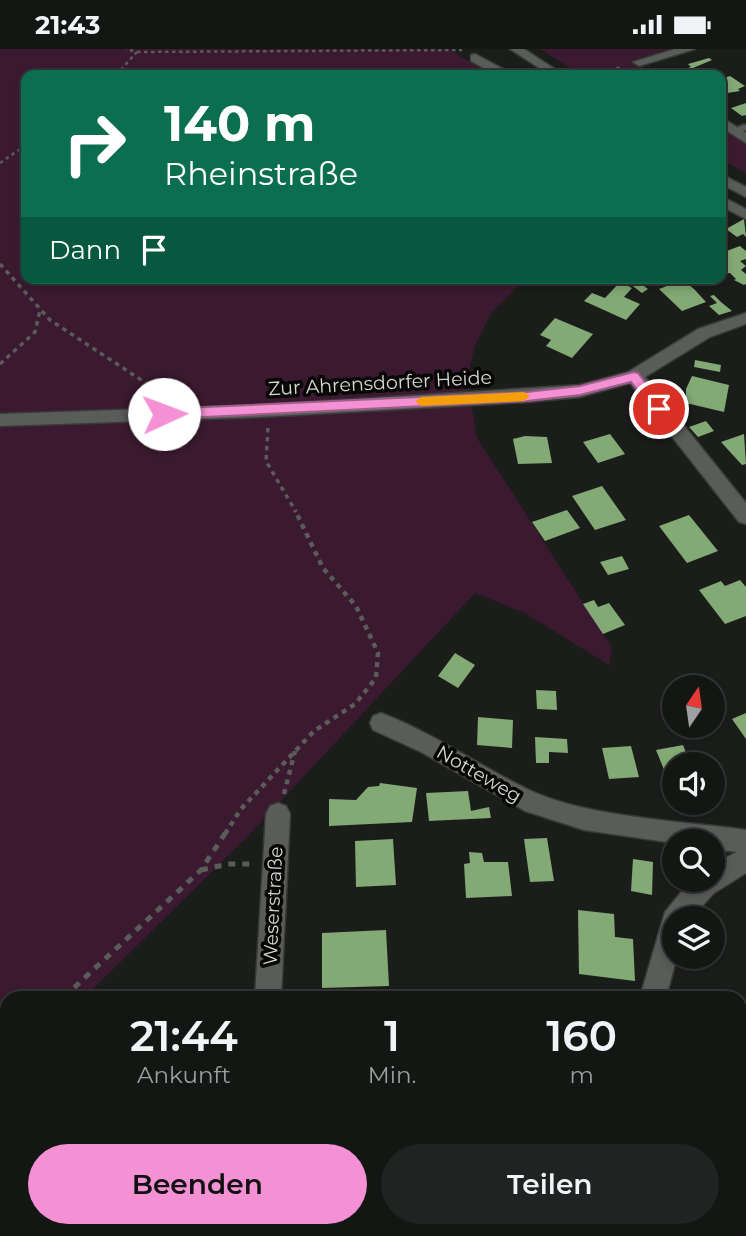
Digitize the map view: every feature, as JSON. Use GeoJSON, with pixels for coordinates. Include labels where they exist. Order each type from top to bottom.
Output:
{"type":"FeatureCollection","features":[{"type":"Feature","properties":{"kind":"street"},"geometry":{"type":"LineString","coordinates":[[516,49],[550,70]]}},
{"type":"Feature","properties":{"kind":"street"},"geometry":{"type":"LineString","coordinates":[[639,62],[689,49]]}},
{"type":"Feature","properties":{"kind":"street"},"geometry":{"type":"LineString","coordinates":[[475,58],[496,70]]}},
{"type":"Feature","properties":{"kind":"street"},"geometry":{"type":"LineString","coordinates":[[639,62],[651,70]]}},
{"type":"Feature","properties":{"kind":"street"},"geometry":{"type":"LineString","coordinates":[[726,124],[742,133]]}},
{"type":"Feature","properties":{"kind":"street"},"geometry":{"type":"LineString","coordinates":[[726,181],[746,193]]}},
{"type":"Feature","properties":{"kind":"street"},"geometry":{"type":"LineString","coordinates":[[726,203],[746,215]]}},
{"type":"Feature","properties":{"kind":"street","name":"Zur Ahrensdorfer Heide"},"geometry":{"type":"LineString","coordinates":[[0,420],[527,396],[589,389],[634,376],[704,333],[746,318]]}},
{"type":"Feature","properties":{"kind":"street"},"geometry":{"type":"LineString","coordinates":[[634,376],[746,517]]}},
{"type":"Feature","properties":{"kind":"street","name":"Notteweg"},"geometry":{"type":"LineString","coordinates":[[382,723],[429,745],[525,800],[584,819],[746,842]]}},
{"type":"Feature","properties":{"kind":"street","name":"Weserstraße"},"geometry":{"type":"LineString","coordinates":[[268,991],[278,814]]}},
{"type":"Feature","properties":{"kind":"street"},"geometry":{"type":"LineString","coordinates":[[683,906],[689,896],[733,866],[746,861]]}},
{"type":"Feature","properties":{"kind":"street"},"geometry":{"type":"LineString","coordinates":[[655,991],[662,964]]}},
{"type":"Feature","properties":{"kind":"path"},"geometry":{"type":"LineString","coordinates":[[126,49],[464,50]]}},
{"type":"Feature","properties":{"kind":"path"},"geometry":{"type":"LineString","coordinates":[[120,70],[138,50]]}},
{"type":"Feature","properties":{"kind":"path"},"geometry":{"type":"LineString","coordinates":[[608,70],[639,62]]}},
{"type":"Feature","properties":{"kind":"path"},"geometry":{"type":"LineString","coordinates":[[0,163],[21,148]]}},
{"type":"Feature","properties":{"kind":"path"},"geometry":{"type":"LineString","coordinates":[[0,264],[50,320],[158,391],[164,414]]}},
{"type":"Feature","properties":{"kind":"path"},"geometry":{"type":"LineString","coordinates":[[0,364],[35,332],[40,309]]}},
{"type":"Feature","properties":{"kind":"path"},"geometry":{"type":"LineString","coordinates":[[70,991],[201,870],[241,809],[314,731],[355,704],[376,678],[378,653],[356,605],[323,568],[306,529],[266,461],[269,423]]}},
{"type":"Feature","properties":{"kind":"path"},"geometry":{"type":"LineString","coordinates":[[278,814],[295,750]]}},
{"type":"Feature","properties":{"kind":"path"},"geometry":{"type":"LineString","coordinates":[[201,870],[249,863],[276,868]]}},
{"type":"Feature","properties":{"kind":"shaded area"},"geometry":{"type":"Polygon","coordinates":[[[0,49],[449,49],[483,70],[21,70],[21,284],[520,284],[491,313],[475,345],[467,379],[477,438],[612,648],[609,665],[525,613],[475,593],[249,835],[91,991],[0,991],[0,49]]]}},
{"type":"Feature","properties":{"kind":"shaded area"},"geometry":{"type":"Polygon","coordinates":[[[540,49],[669,49],[633,60],[646,70],[574,70],[540,49]]]}},
{"type":"Feature","properties":{"kind":"shaded area"},"geometry":{"type":"Polygon","coordinates":[[[726,130],[746,145],[746,173],[726,162],[726,130]]]}},
{"type":"Feature","properties":{"kind":"building"},"geometry":{"type":"Polygon","coordinates":[[[709,58],[712,60],[693,68],[696,70],[682,70],[691,67],[688,64],[709,58]]]}},
{"type":"Feature","properties":{"kind":"building"},"geometry":{"type":"Polygon","coordinates":[[[730,76],[745,86],[738,89],[740,91],[726,93],[726,77],[730,76]]]}},
{"type":"Feature","properties":{"kind":"building"},"geometry":{"type":"Polygon","coordinates":[[[746,103],[746,115],[742,116],[731,108],[746,103]]]}},
{"type":"Feature","properties":{"kind":"building"},"geometry":{"type":"Polygon","coordinates":[[[744,219],[746,237],[743,234],[737,237],[726,229],[744,219]]]}},
{"type":"Feature","properties":{"kind":"building"},"geometry":{"type":"Polygon","coordinates":[[[740,246],[746,251],[746,259],[740,261],[746,266],[741,270],[746,274],[746,284],[734,280],[736,279],[730,273],[726,273],[726,251],[740,246]]]}},
{"type":"Feature","properties":{"kind":"building"},"geometry":{"type":"Polygon","coordinates":[[[618,284],[624,284],[632,288],[624,297],[640,304],[626,320],[584,301],[592,293],[605,298],[618,284]]]}},
{"type":"Feature","properties":{"kind":"building"},"geometry":{"type":"Polygon","coordinates":[[[630,284],[641,284],[648,289],[642,293],[630,284]]]}},
{"type":"Feature","properties":{"kind":"building"},"geometry":{"type":"Polygon","coordinates":[[[672,284],[688,284],[706,302],[682,311],[659,289],[672,284]]]}},
{"type":"Feature","properties":{"kind":"building"},"geometry":{"type":"Polygon","coordinates":[[[714,295],[732,311],[719,315],[709,306],[717,303],[710,296],[714,295]]]}},
{"type":"Feature","properties":{"kind":"building"},"geometry":{"type":"Polygon","coordinates":[[[555,318],[593,334],[572,358],[546,346],[551,340],[540,335],[555,318]]]}},
{"type":"Feature","properties":{"kind":"building"},"geometry":{"type":"Polygon","coordinates":[[[695,360],[721,365],[720,372],[694,367],[695,360]]]}},
{"type":"Feature","properties":{"kind":"building"},"geometry":{"type":"Polygon","coordinates":[[[692,376],[729,385],[724,412],[686,403],[686,389],[692,376]]]}},
{"type":"Feature","properties":{"kind":"building"},"geometry":{"type":"Polygon","coordinates":[[[706,421],[714,431],[698,437],[689,427],[706,421]]]}},
{"type":"Feature","properties":{"kind":"building"},"geometry":{"type":"Polygon","coordinates":[[[610,434],[625,454],[598,463],[583,442],[610,434]]]}},
{"type":"Feature","properties":{"kind":"building"},"geometry":{"type":"Polygon","coordinates":[[[744,434],[746,464],[742,465],[721,442],[744,434]]]}},
{"type":"Feature","properties":{"kind":"building"},"geometry":{"type":"Polygon","coordinates":[[[525,436],[547,437],[552,463],[518,464],[513,439],[525,436]]]}},
{"type":"Feature","properties":{"kind":"building"},"geometry":{"type":"Polygon","coordinates":[[[602,486],[626,520],[595,530],[572,496],[602,486]]]}},
{"type":"Feature","properties":{"kind":"building"},"geometry":{"type":"Polygon","coordinates":[[[567,510],[580,528],[545,541],[532,522],[567,510]]]}},
{"type":"Feature","properties":{"kind":"building"},"geometry":{"type":"Polygon","coordinates":[[[689,515],[718,551],[687,563],[659,526],[689,515]]]}},
{"type":"Feature","properties":{"kind":"building"},"geometry":{"type":"Polygon","coordinates":[[[622,556],[629,569],[608,575],[600,562],[622,556]]]}},
{"type":"Feature","properties":{"kind":"building"},"geometry":{"type":"Polygon","coordinates":[[[740,580],[746,587],[746,616],[725,624],[699,590],[721,581],[725,586],[740,580]]]}},
{"type":"Feature","properties":{"kind":"building"},"geometry":{"type":"Polygon","coordinates":[[[594,600],[598,607],[609,603],[625,625],[603,634],[583,604],[594,600]]]}},
{"type":"Feature","properties":{"kind":"building"},"geometry":{"type":"Polygon","coordinates":[[[455,653],[475,665],[458,688],[438,676],[455,653]]]}},
{"type":"Feature","properties":{"kind":"building"},"geometry":{"type":"Polygon","coordinates":[[[536,690],[556,691],[557,710],[537,709],[536,690]]]}},
{"type":"Feature","properties":{"kind":"building"},"geometry":{"type":"Polygon","coordinates":[[[746,713],[746,739],[732,719],[746,713]]]}},
{"type":"Feature","properties":{"kind":"building"},"geometry":{"type":"Polygon","coordinates":[[[478,717],[513,720],[512,748],[477,745],[478,717]]]}},
{"type":"Feature","properties":{"kind":"building"},"geometry":{"type":"Polygon","coordinates":[[[535,737],[567,739],[568,753],[549,752],[549,763],[536,763],[535,737]]]}},
{"type":"Feature","properties":{"kind":"building"},"geometry":{"type":"Polygon","coordinates":[[[683,745],[686,752],[662,752],[662,765],[656,750],[683,745]]]}},
{"type":"Feature","properties":{"kind":"building"},"geometry":{"type":"Polygon","coordinates":[[[631,746],[639,777],[609,779],[602,748],[631,746]]]}},
{"type":"Feature","properties":{"kind":"building"},"geometry":{"type":"Polygon","coordinates":[[[380,783],[417,788],[412,822],[329,826],[329,799],[356,800],[368,787],[379,786],[380,783]]]}},
{"type":"Feature","properties":{"kind":"building"},"geometry":{"type":"Polygon","coordinates":[[[468,791],[471,811],[489,807],[491,818],[429,821],[426,793],[468,791]]]}},
{"type":"Feature","properties":{"kind":"building"},"geometry":{"type":"Polygon","coordinates":[[[547,838],[554,881],[530,882],[524,839],[547,838]]]}},
{"type":"Feature","properties":{"kind":"building"},"geometry":{"type":"Polygon","coordinates":[[[393,839],[396,885],[356,887],[355,841],[393,839]]]}},
{"type":"Feature","properties":{"kind":"building"},"geometry":{"type":"Polygon","coordinates":[[[469,852],[482,853],[484,862],[508,862],[512,896],[466,898],[464,864],[470,863],[469,852]]]}},
{"type":"Feature","properties":{"kind":"building"},"geometry":{"type":"Polygon","coordinates":[[[633,859],[653,862],[652,895],[631,891],[633,859]]]}},
{"type":"Feature","properties":{"kind":"building"},"geometry":{"type":"Polygon","coordinates":[[[578,910],[614,914],[615,937],[633,939],[635,981],[579,974],[578,910]]]}},
{"type":"Feature","properties":{"kind":"building"},"geometry":{"type":"Polygon","coordinates":[[[386,930],[389,986],[322,988],[322,933],[386,930]]]}},
{"type":"Feature","properties":{"kind":"slow traffic"},"geometry":{"type":"LineString","coordinates":[[421,401],[524,396]]}},
{"type":"Feature","properties":{"kind":"route"},"geometry":{"type":"LineString","coordinates":[[164,414],[527,396],[580,391],[634,376],[659,409]]}}]}
